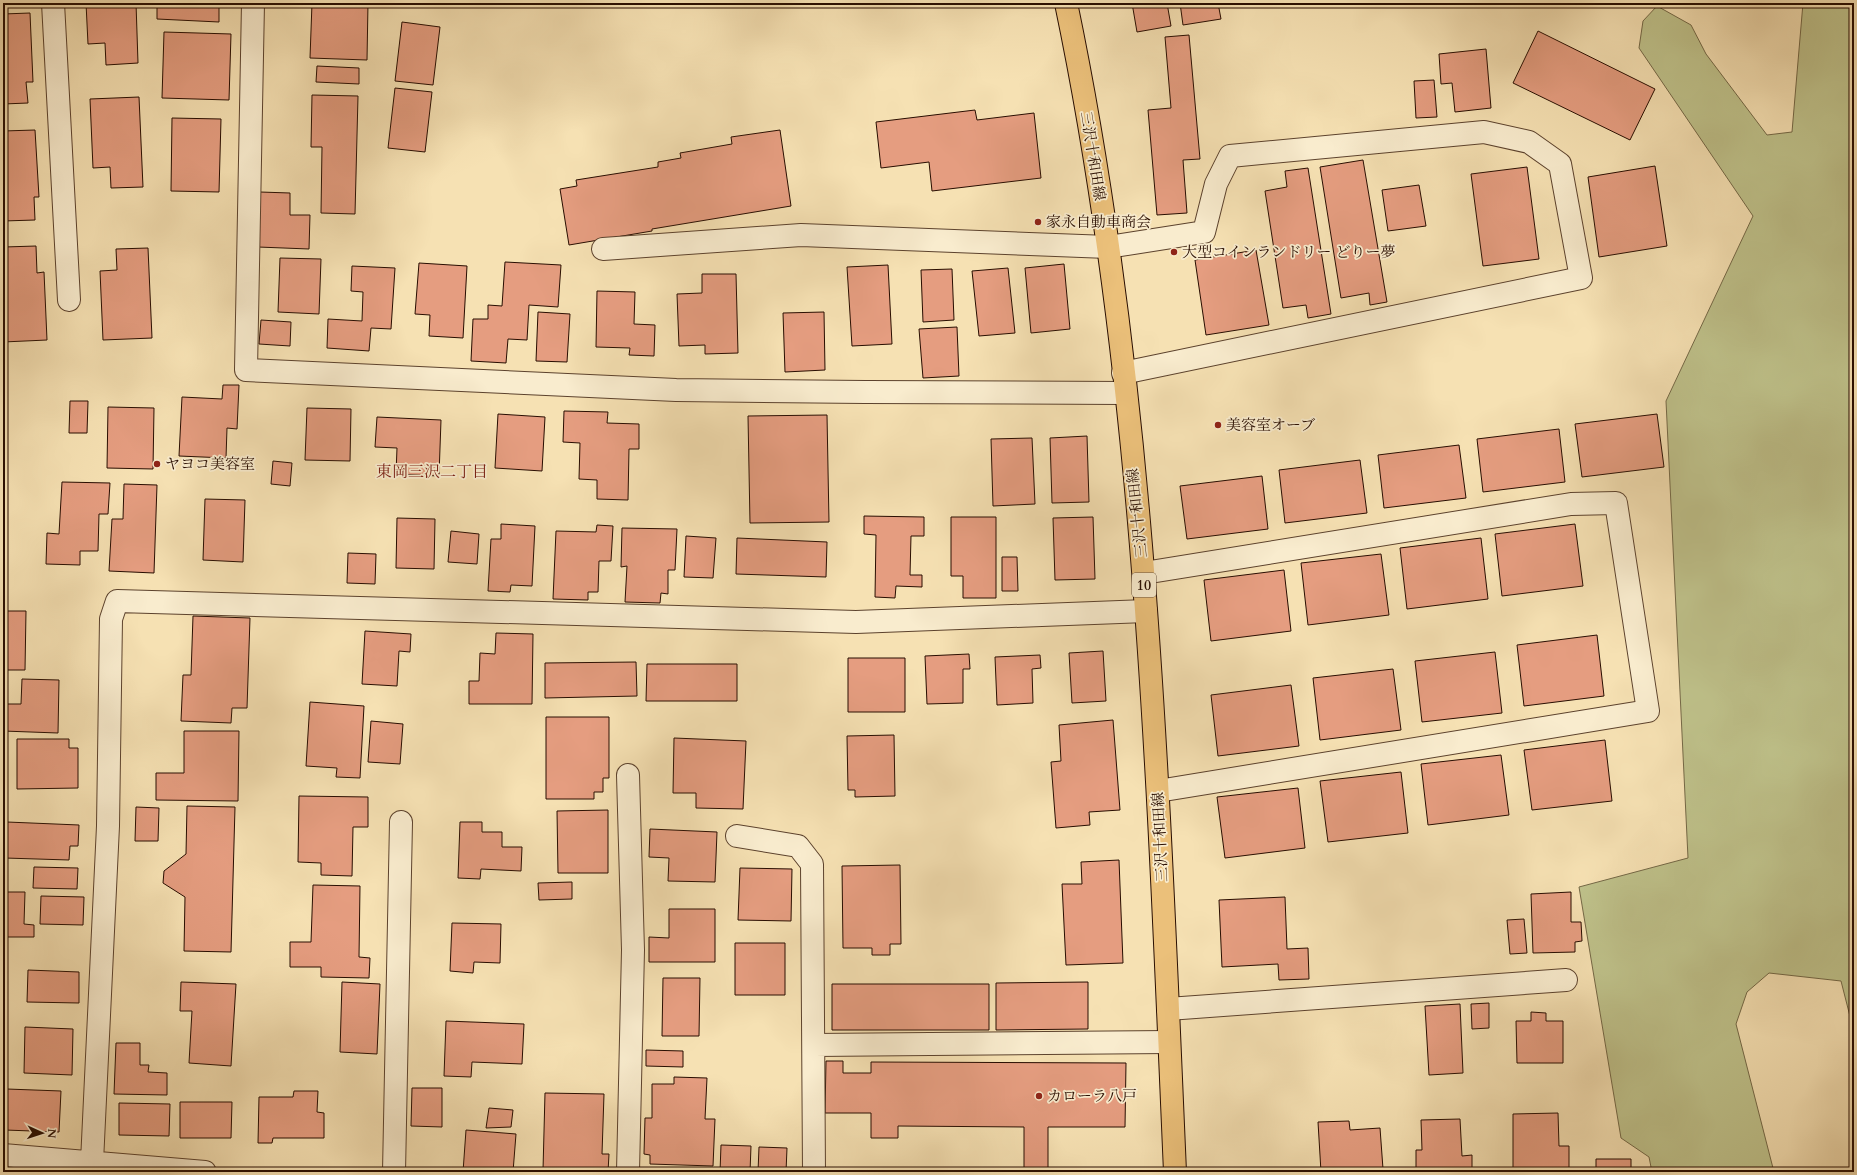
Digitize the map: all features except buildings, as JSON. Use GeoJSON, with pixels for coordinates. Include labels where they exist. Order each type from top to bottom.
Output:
{"type":"FeatureCollection","features":[{"type":"Feature","properties":{"kind":"main road","name":"三沢十和田線"},"geometry":{"type":"LineString","coordinates":[[1066,3],[1075,47],[1108,247],[1144,573],[1158,791],[1175,1172]]}},
{"type":"Feature","properties":{"kind":"street"},"geometry":{"type":"LineString","coordinates":[[53,3],[69,300]]}},
{"type":"Feature","properties":{"kind":"street"},"geometry":{"type":"LineString","coordinates":[[253,3],[246,370],[676,390],[865,392],[1124,383],[1581,278],[1560,164],[1529,142],[1484,132],[1230,156],[1216,184],[1204,232],[1108,247],[801,235],[603,249]]}},
{"type":"Feature","properties":{"kind":"street"},"geometry":{"type":"LineString","coordinates":[[1144,573],[1571,504],[1616,504],[1648,711],[1158,791]]}},
{"type":"Feature","properties":{"kind":"street"},"geometry":{"type":"LineString","coordinates":[[92,1162],[108,826],[111,619],[117,601],[856,622],[1146,611]]}},
{"type":"Feature","properties":{"kind":"street"},"geometry":{"type":"LineString","coordinates":[[628,775],[633,950],[628,1172]]}},
{"type":"Feature","properties":{"kind":"street"},"geometry":{"type":"LineString","coordinates":[[394,1172],[401,822]]}},
{"type":"Feature","properties":{"kind":"street"},"geometry":{"type":"LineString","coordinates":[[738,836],[798,846],[812,864],[814,1172]]}},
{"type":"Feature","properties":{"kind":"street"},"geometry":{"type":"LineString","coordinates":[[1168,1009],[1566,980]]}},
{"type":"Feature","properties":{"kind":"street"},"geometry":{"type":"LineString","coordinates":[[814,1046],[1169,1042]]}},
{"type":"Feature","properties":{"kind":"street"},"geometry":{"type":"LineString","coordinates":[[3,1155],[205,1172]]}},
{"type":"Feature","properties":{"kind":"green space"},"geometry":{"type":"Polygon","coordinates":[[[1803,3],[1854,3],[1854,1032],[1841,981],[1769,973],[1747,992],[1736,1024],[1774,1172],[1652,1172],[1649,1157],[1621,1138],[1579,887],[1688,858],[1666,401],[1753,216],[1639,48],[1643,21],[1657,6],[1691,25],[1706,54],[1767,135],[1792,132],[1803,3]]]}},
{"type":"Feature","properties":{"kind":"place","name":"家永自動車商会"},"geometry":{"type":"Point","coordinates":[1038,222]}},
{"type":"Feature","properties":{"kind":"place","name":"大型コインランドリー どりー夢"},"geometry":{"type":"Point","coordinates":[1174,252]}},
{"type":"Feature","properties":{"kind":"place","name":"美容室オーブ"},"geometry":{"type":"Point","coordinates":[1218,425]}},
{"type":"Feature","properties":{"kind":"place","name":"ヤヨコ美容室"},"geometry":{"type":"Point","coordinates":[157,464]}},
{"type":"Feature","properties":{"kind":"place","name":"カローラ八戸"},"geometry":{"type":"Point","coordinates":[1039,1096]}},
{"type":"Feature","properties":{"kind":"district","name":"東岡三沢二丁目"},"geometry":{"type":"Point","coordinates":[432,471]}}]}
